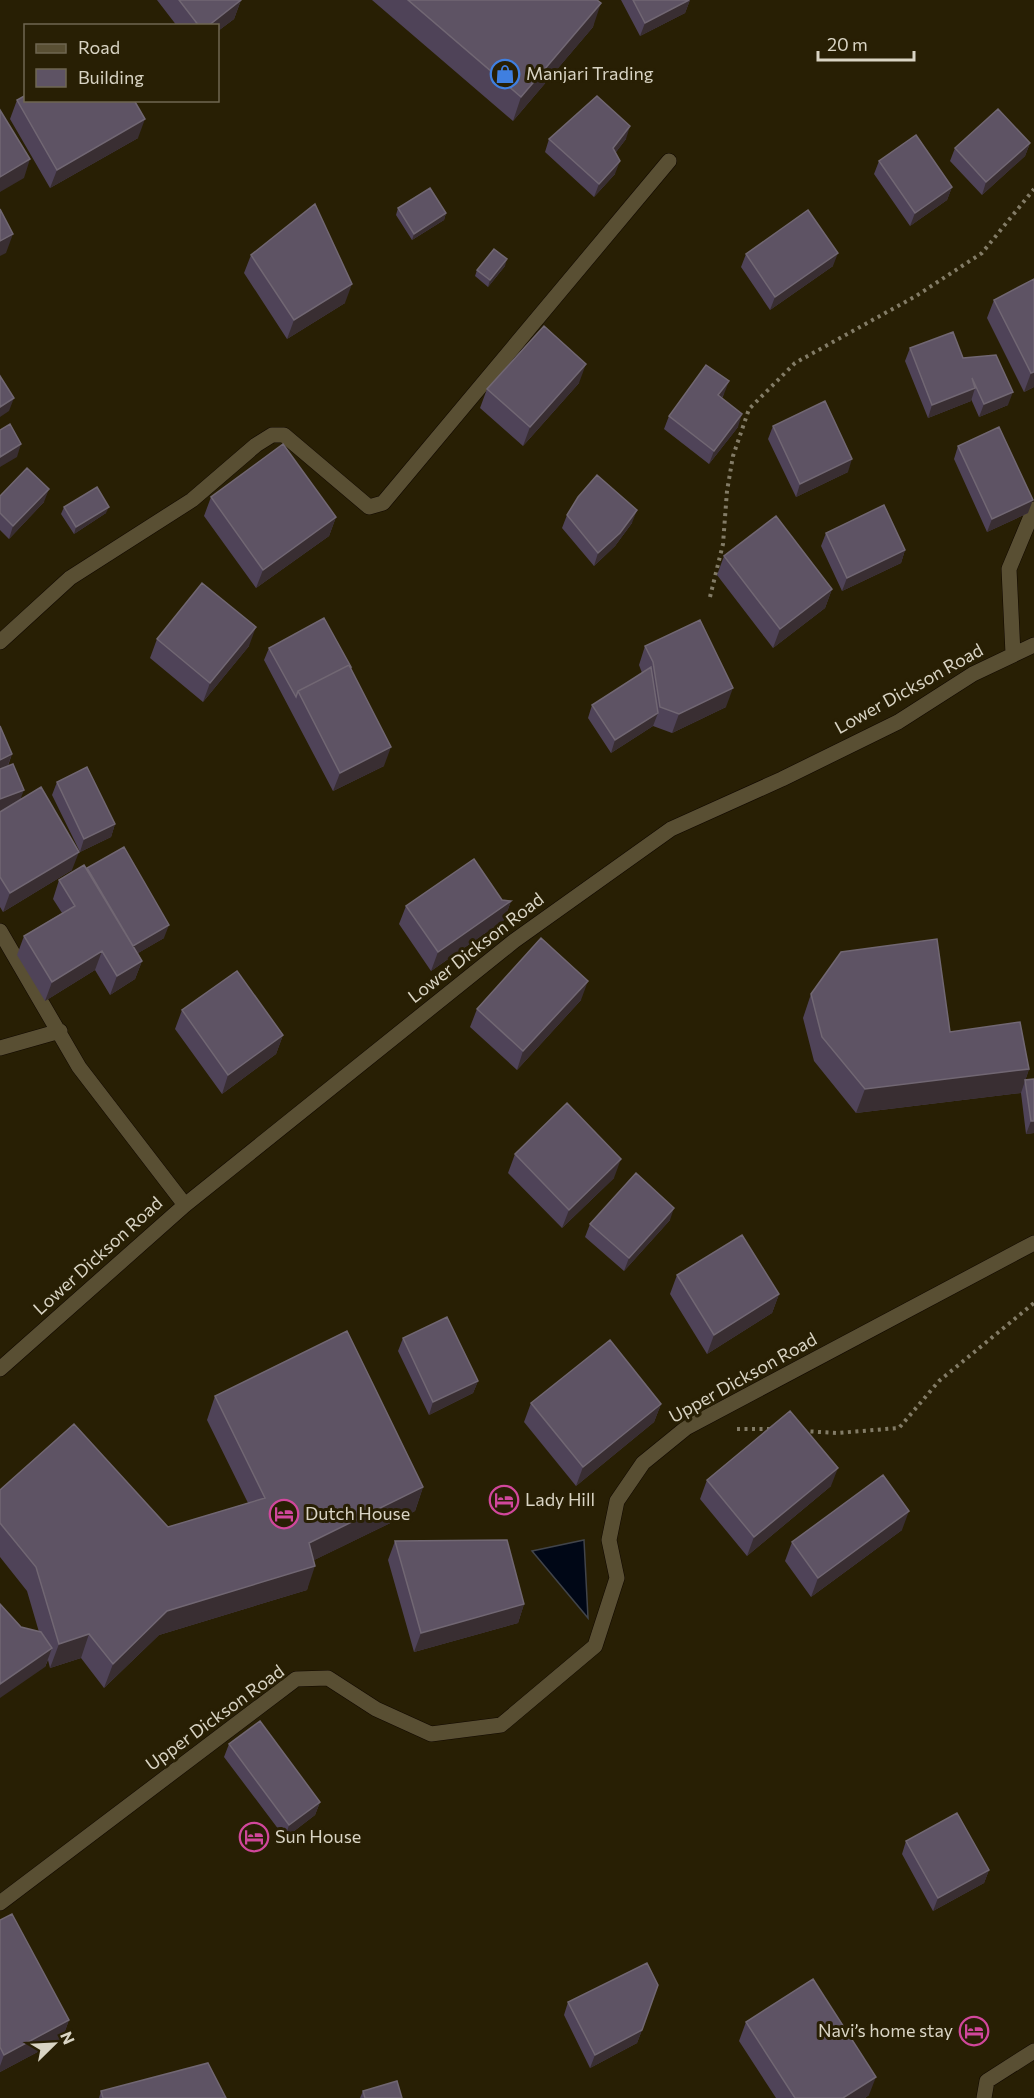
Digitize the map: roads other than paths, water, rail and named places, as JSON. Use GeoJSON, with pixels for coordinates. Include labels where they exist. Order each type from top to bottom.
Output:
{"type":"FeatureCollection","features":[{"type":"Feature","properties":{"kind":"street"},"geometry":{"type":"LineString","coordinates":[[0,642],[70,578],[192,500],[256,445],[272,435],[284,435],[369,507],[383,503],[669,161]]}},
{"type":"Feature","properties":{"kind":"street"},"geometry":{"type":"LineString","coordinates":[[1013,654],[1009,568],[1034,509]]}},
{"type":"Feature","properties":{"kind":"street","name":"Lower Dickson Road"},"geometry":{"type":"LineString","coordinates":[[0,1369],[185,1205],[514,941],[670,829],[782,779],[898,722],[973,674],[1034,645]]}},
{"type":"Feature","properties":{"kind":"street"},"geometry":{"type":"LineString","coordinates":[[0,931],[60,1031],[78,1067],[185,1205]]}},
{"type":"Feature","properties":{"kind":"street"},"geometry":{"type":"LineString","coordinates":[[0,1048],[60,1031]]}},
{"type":"Feature","properties":{"kind":"street","name":"Upper Dickson Road"},"geometry":{"type":"LineString","coordinates":[[0,1903],[296,1679],[328,1678],[376,1709],[431,1734],[501,1725],[595,1646],[617,1578],[609,1540],[617,1501],[643,1463],[686,1428],[1034,1244]]}},
{"type":"Feature","properties":{"kind":"street"},"geometry":{"type":"LineString","coordinates":[[984,2098],[987,2081],[1034,2051]]}},
{"type":"Feature","properties":{"kind":"water"},"geometry":{"type":"Polygon","coordinates":[[[584,1540],[588,1618],[532,1551],[584,1540]]]}},
{"type":"Feature","properties":{"kind":"place","name":"Manjari Trading"},"geometry":{"type":"Point","coordinates":[505,74]}},
{"type":"Feature","properties":{"kind":"place","name":"Lady Hill"},"geometry":{"type":"Point","coordinates":[504,1500]}},
{"type":"Feature","properties":{"kind":"place","name":"Dutch House"},"geometry":{"type":"Point","coordinates":[284,1514]}},
{"type":"Feature","properties":{"kind":"place","name":"Sun House"},"geometry":{"type":"Point","coordinates":[254,1837]}},
{"type":"Feature","properties":{"kind":"place","name":"Navi’s home stay"},"geometry":{"type":"Point","coordinates":[974,2031]}}]}
